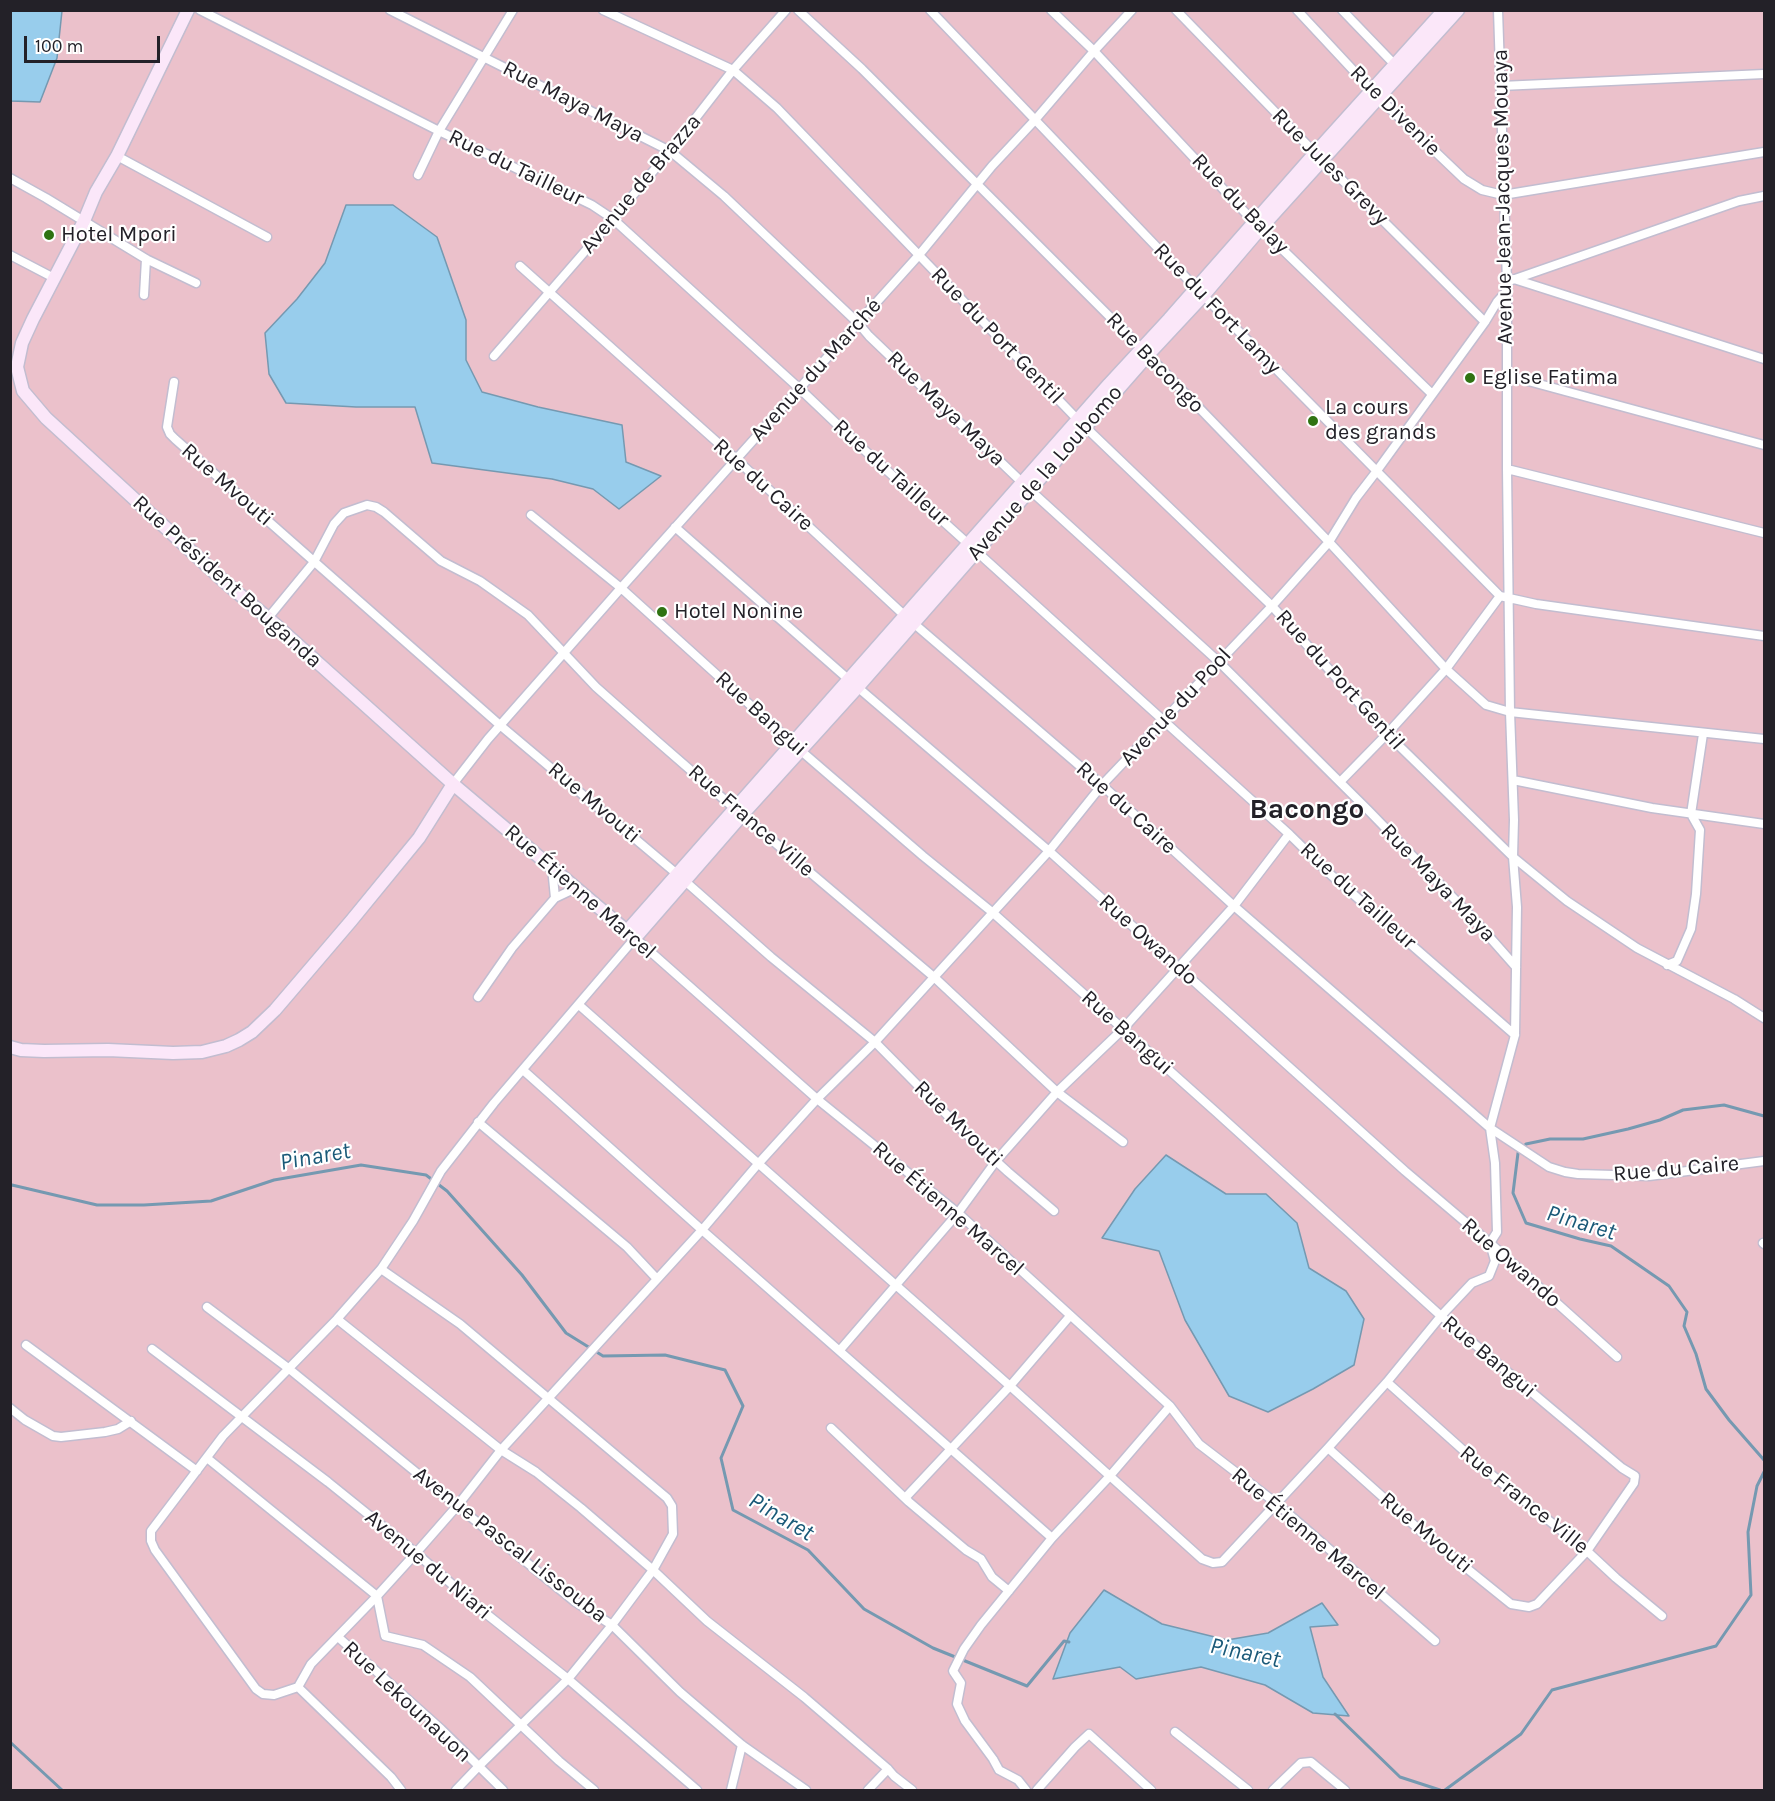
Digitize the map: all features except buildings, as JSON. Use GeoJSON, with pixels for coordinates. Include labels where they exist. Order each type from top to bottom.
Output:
{"type":"FeatureCollection","features":[{"type":"Feature","properties":{"kind":"street"},"geometry":{"type":"LineString","coordinates":[[14,365],[22,343],[84,221],[96,192],[117,156],[188,10]]}},
{"type":"Feature","properties":{"kind":"street","name":"Rue du Tailleur"},"geometry":{"type":"LineString","coordinates":[[200,10],[592,205],[613,219],[861,447],[1164,719],[1330,874],[1515,1035]]}},
{"type":"Feature","properties":{"kind":"street","name":"Rue Maya Maya"},"geometry":{"type":"LineString","coordinates":[[390,10],[670,151],[724,196],[1026,486],[1219,662],[1471,916],[1516,967]]}},
{"type":"Feature","properties":{"kind":"street"},"geometry":{"type":"LineString","coordinates":[[417,175],[440,131],[513,10]]}},
{"type":"Feature","properties":{"kind":"street","name":"Rue du Port Gentil"},"geometry":{"type":"LineString","coordinates":[[603,10],[734,70],[777,108],[1082,423],[1272,606],[1387,734],[1513,857],[1567,901],[1604,927],[1637,948],[1734,999],[1764,1018]]}},
{"type":"Feature","properties":{"kind":"street","name":"Avenue de Brazza"},"geometry":{"type":"LineString","coordinates":[[494,356],[613,219],[786,10]]}},
{"type":"Feature","properties":{"kind":"street","name":"Rue Bacongo"},"geometry":{"type":"LineString","coordinates":[[798,10],[862,69],[1145,352],[1329,542],[1446,669],[1486,705],[1510,712],[1764,739]]}},
{"type":"Feature","properties":{"kind":"street","name":"Rue du Fort Lamy"},"geometry":{"type":"LineString","coordinates":[[930,10],[1199,292],[1500,596]]}},
{"type":"Feature","properties":{"kind":"street","name":"Rue du Balay"},"geometry":{"type":"LineString","coordinates":[[1051,10],[1094,51],[1258,225],[1432,394]]}},
{"type":"Feature","properties":{"kind":"street","name":"Avenue du Marché"},"geometry":{"type":"LineString","coordinates":[[453,784],[621,588],[919,255],[977,184],[1132,10]]}},
{"type":"Feature","properties":{"kind":"street","name":"Rue Jules Grevy"},"geometry":{"type":"LineString","coordinates":[[1176,10],[1319,157],[1485,322]]}},
{"type":"Feature","properties":{"kind":"street","name":"Rue Divenie"},"geometry":{"type":"LineString","coordinates":[[1297,10],[1376,93],[1464,179],[1482,190],[1503,195]]}},
{"type":"Feature","properties":{"kind":"street"},"geometry":{"type":"LineString","coordinates":[[1342,10],[1395,65]]}},
{"type":"Feature","properties":{"kind":"street","name":"Avenue de la Loubomo"},"geometry":{"type":"LineString","coordinates":[[1376,93],[1395,65],[1444,10]]}},
{"type":"Feature","properties":{"kind":"street","name":"Avenue de la Loubomo"},"geometry":{"type":"LineString","coordinates":[[631,935],[1376,93],[1458,10]]}},
{"type":"Feature","properties":{"kind":"street","name":"Avenue Jean-Jacques Mouaya"},"geometry":{"type":"LineString","coordinates":[[1491,1128],[1515,1035],[1517,907],[1513,857],[1507,469],[1506,292],[1510,280],[1503,195],[1498,10]]}},
{"type":"Feature","properties":{"kind":"street"},"geometry":{"type":"LineString","coordinates":[[1501,87],[1764,74]]}},
{"type":"Feature","properties":{"kind":"street"},"geometry":{"type":"LineString","coordinates":[[1503,195],[1764,152]]}},
{"type":"Feature","properties":{"kind":"street"},"geometry":{"type":"LineString","coordinates":[[117,156],[267,237]]}},
{"type":"Feature","properties":{"kind":"street"},"geometry":{"type":"LineString","coordinates":[[10,178],[146,259],[196,283]]}},
{"type":"Feature","properties":{"kind":"street"},"geometry":{"type":"LineString","coordinates":[[1510,280],[1740,201],[1764,196]]}},
{"type":"Feature","properties":{"kind":"street"},"geometry":{"type":"LineString","coordinates":[[10,255],[54,278]]}},
{"type":"Feature","properties":{"kind":"street"},"geometry":{"type":"LineString","coordinates":[[144,295],[146,259]]}},
{"type":"Feature","properties":{"kind":"street","name":"Rue du Caire"},"geometry":{"type":"LineString","coordinates":[[520,266],[736,459],[909,619],[1102,785],[1234,906],[1491,1128],[1549,1167],[1578,1174],[1649,1176],[1764,1161]]}},
{"type":"Feature","properties":{"kind":"street"},"geometry":{"type":"LineString","coordinates":[[1510,280],[1764,359]]}},
{"type":"Feature","properties":{"kind":"street","name":"Avenue du Pool"},"geometry":{"type":"LineString","coordinates":[[298,1688],[311,1664],[416,1553],[547,1398],[657,1280],[817,1099],[935,978],[1049,851],[1102,785],[1272,606],[1329,542],[1356,498],[1506,292]]}},
{"type":"Feature","properties":{"kind":"street","name":"Rue Président Bouganda"},"geometry":{"type":"LineString","coordinates":[[14,365],[23,391],[46,418],[148,513],[453,784]]}},
{"type":"Feature","properties":{"kind":"street"},"geometry":{"type":"LineString","coordinates":[[1506,375],[1764,445]]}},
{"type":"Feature","properties":{"kind":"street","name":"Rue Mvouti"},"geometry":{"type":"LineString","coordinates":[[174,382],[167,427],[170,434],[501,726],[771,957],[875,1042],[960,1128],[1054,1211]]}},
{"type":"Feature","properties":{"kind":"street"},"geometry":{"type":"LineString","coordinates":[[1507,469],[1764,533]]}},
{"type":"Feature","properties":{"kind":"street","name":"Rue France Ville"},"geometry":{"type":"LineString","coordinates":[[314,562],[330,531],[344,513],[368,505],[384,512],[441,561],[480,581],[528,615],[596,687],[738,812],[935,978],[1057,1092],[1123,1142]]}},
{"type":"Feature","properties":{"kind":"street","name":"Rue Bangui"},"geometry":{"type":"LineString","coordinates":[[531,515],[621,588],[796,746],[923,856],[992,912],[1441,1316],[1622,1468],[1635,1476],[1634,1483],[1587,1551]]}},
{"type":"Feature","properties":{"kind":"street","name":"Rue Owando"},"geometry":{"type":"LineString","coordinates":[[675,527],[1049,851],[1617,1357]]}},
{"type":"Feature","properties":{"kind":"street"},"geometry":{"type":"LineString","coordinates":[[268,618],[314,562]]}},
{"type":"Feature","properties":{"kind":"street"},"geometry":{"type":"LineString","coordinates":[[1340,782],[1446,669],[1500,596],[1536,604],[1764,636]]}},
{"type":"Feature","properties":{"kind":"street"},"geometry":{"type":"LineString","coordinates":[[1667,964],[1677,961],[1691,929],[1696,894],[1700,830],[1691,814],[1703,734]]}},
{"type":"Feature","properties":{"kind":"street"},"geometry":{"type":"LineString","coordinates":[[1513,780],[1691,814],[1764,824]]}},
{"type":"Feature","properties":{"kind":"street"},"geometry":{"type":"LineString","coordinates":[[10,1047],[44,1051],[108,1050],[173,1053],[202,1052],[239,1040],[252,1032],[275,1010],[351,921],[419,838],[453,784]]}},
{"type":"Feature","properties":{"kind":"street","name":"Rue Étienne Marcel"},"geometry":{"type":"LineString","coordinates":[[453,784],[631,935],[817,1099],[958,1213],[1170,1406],[1199,1444],[1276,1503],[1435,1641]]}},
{"type":"Feature","properties":{"kind":"street"},"geometry":{"type":"LineString","coordinates":[[840,1350],[958,1213],[996,1161],[1057,1092],[1123,1029],[1234,906],[1289,834]]}},
{"type":"Feature","properties":{"kind":"street"},"geometry":{"type":"LineString","coordinates":[[552,867],[555,898]]}},
{"type":"Feature","properties":{"kind":"street"},"geometry":{"type":"LineString","coordinates":[[478,997],[512,948],[555,898],[576,888]]}},
{"type":"Feature","properties":{"kind":"street"},"geometry":{"type":"LineString","coordinates":[[401,1791],[391,1777],[298,1688],[274,1695],[263,1694],[256,1689],[155,1550],[151,1541],[151,1531],[223,1436],[337,1319],[381,1269],[441,1171],[478,1122],[623,955],[631,935]]}},
{"type":"Feature","properties":{"kind":"street"},"geometry":{"type":"LineString","coordinates":[[579,1005],[1202,1559],[1213,1563],[1222,1562],[1328,1448],[1472,1283],[1489,1275],[1495,1261],[1490,1243],[1497,1233],[1495,1163],[1491,1128]]}},
{"type":"Feature","properties":{"kind":"street"},"geometry":{"type":"LineString","coordinates":[[523,1070],[1052,1538]]}},
{"type":"Feature","properties":{"kind":"street"},"geometry":{"type":"LineString","coordinates":[[478,1122],[627,1247],[657,1280]]}},
{"type":"Feature","properties":{"kind":"street"},"geometry":{"type":"LineString","coordinates":[[381,1269],[460,1324],[667,1498],[672,1506],[674,1534],[653,1570],[612,1625],[568,1679],[477,1767],[456,1791]]}},
{"type":"Feature","properties":{"kind":"street","name":"Avenue Pascal Lissouba"},"geometry":{"type":"LineString","coordinates":[[207,1307],[288,1368],[458,1504],[574,1601],[612,1625],[680,1692],[742,1745],[806,1791]]}},
{"type":"Feature","properties":{"kind":"street"},"geometry":{"type":"LineString","coordinates":[[906,1497],[1010,1386],[1070,1316]]}},
{"type":"Feature","properties":{"kind":"street"},"geometry":{"type":"LineString","coordinates":[[337,1319],[501,1450],[536,1472],[653,1570],[707,1621],[804,1697],[912,1791]]}},
{"type":"Feature","properties":{"kind":"street"},"geometry":{"type":"LineString","coordinates":[[26,1345],[196,1471]]}},
{"type":"Feature","properties":{"kind":"street","name":"Avenue du Niari"},"geometry":{"type":"LineString","coordinates":[[152,1349],[328,1482],[416,1553],[484,1612],[568,1679],[697,1791]]}},
{"type":"Feature","properties":{"kind":"street","name":"Rue France Ville"},"geometry":{"type":"LineString","coordinates":[[1386,1382],[1482,1467],[1587,1551],[1662,1616]]}},
{"type":"Feature","properties":{"kind":"street"},"geometry":{"type":"LineString","coordinates":[[1026,1791],[1018,1780],[999,1770],[965,1721],[957,1704],[961,1683],[953,1671],[964,1649],[981,1625],[1052,1538],[1110,1477],[1170,1406]]}},
{"type":"Feature","properties":{"kind":"street"},"geometry":{"type":"LineString","coordinates":[[10,1408],[25,1420],[54,1436],[61,1437],[105,1432],[118,1429],[131,1422]]}},
{"type":"Feature","properties":{"kind":"street"},"geometry":{"type":"LineString","coordinates":[[831,1428],[909,1502],[966,1550],[981,1559],[992,1577],[1009,1592]]}},
{"type":"Feature","properties":{"kind":"street","name":"Rue Mvouti"},"geometry":{"type":"LineString","coordinates":[[1328,1448],[1423,1533],[1511,1604],[1529,1607],[1537,1604],[1587,1551]]}},
{"type":"Feature","properties":{"kind":"street"},"geometry":{"type":"LineString","coordinates":[[207,1458],[377,1596],[385,1636],[423,1645],[470,1677],[594,1791]]}},
{"type":"Feature","properties":{"kind":"street","name":"Rue Lekounauon"},"geometry":{"type":"LineString","coordinates":[[338,1637],[441,1729],[503,1791]]}},
{"type":"Feature","properties":{"kind":"street"},"geometry":{"type":"LineString","coordinates":[[1175,1732],[1248,1791]]}},
{"type":"Feature","properties":{"kind":"street"},"geometry":{"type":"LineString","coordinates":[[1037,1791],[1089,1734],[1151,1791]]}},
{"type":"Feature","properties":{"kind":"street"},"geometry":{"type":"LineString","coordinates":[[731,1791],[742,1745]]}},
{"type":"Feature","properties":{"kind":"street"},"geometry":{"type":"LineString","coordinates":[[1274,1791],[1301,1763],[1311,1762],[1345,1791]]}},
{"type":"Feature","properties":{"kind":"street"},"geometry":{"type":"LineString","coordinates":[[868,1791],[888,1769]]}},
{"type":"Feature","properties":{"kind":"shaded area"},"geometry":{"type":"Polygon","coordinates":[[[11,11],[1764,11],[1764,1790],[11,1790],[11,11]]]}},
{"type":"Feature","properties":{"kind":"water"},"geometry":{"type":"Polygon","coordinates":[[[10,11],[62,11],[57,58],[40,102],[11,101],[10,11]]]}},
{"type":"Feature","properties":{"kind":"water"},"geometry":{"type":"Polygon","coordinates":[[[346,205],[393,205],[437,237],[466,320],[466,360],[482,392],[622,425],[626,462],[661,476],[619,509],[593,489],[552,479],[432,463],[415,407],[356,407],[286,403],[269,374],[265,333],[297,299],[325,263],[346,205]]]}},
{"type":"Feature","properties":{"kind":"water"},"geometry":{"type":"Polygon","coordinates":[[[1166,1155],[1226,1194],[1266,1194],[1297,1223],[1309,1268],[1346,1291],[1364,1319],[1354,1365],[1268,1412],[1229,1396],[1185,1320],[1159,1251],[1102,1238],[1135,1189],[1166,1155]]]}},
{"type":"Feature","properties":{"kind":"water"},"geometry":{"type":"Polygon","coordinates":[[[1104,1590],[1162,1624],[1227,1640],[1268,1633],[1322,1603],[1338,1625],[1310,1627],[1323,1677],[1349,1716],[1313,1713],[1265,1685],[1201,1667],[1136,1679],[1120,1667],[1053,1679],[1070,1633],[1104,1590]]]}},
{"type":"Feature","properties":{"kind":"waterway","name":"Pinaret"},"geometry":{"type":"LineString","coordinates":[[1764,1116],[1724,1105],[1683,1110],[1660,1120],[1583,1139],[1550,1139],[1526,1144],[1518,1153],[1513,1193],[1526,1223],[1611,1246],[1669,1286],[1687,1312],[1684,1326],[1696,1354],[1706,1389],[1764,1460]]}},
{"type":"Feature","properties":{"kind":"waterway","name":"Pinaret"},"geometry":{"type":"LineString","coordinates":[[10,1187],[12,1185],[97,1205],[144,1205],[211,1201],[274,1180],[361,1165],[426,1175],[447,1191],[522,1275],[566,1333],[603,1356],[665,1355],[725,1370],[743,1406],[721,1458],[733,1510],[808,1550],[864,1609],[933,1648],[1027,1686],[1064,1641],[1069,1642]]}},
{"type":"Feature","properties":{"kind":"waterway","name":"Pinaret"},"geometry":{"type":"LineString","coordinates":[[1445,1790],[1521,1734],[1552,1690],[1716,1646],[1751,1595],[1748,1532],[1757,1486],[1764,1472]]}},
{"type":"Feature","properties":{"kind":"waterway","name":"Pinaret"},"geometry":{"type":"LineString","coordinates":[[1335,1714],[1400,1777],[1440,1790]]}},
{"type":"Feature","properties":{"kind":"waterway"},"geometry":{"type":"LineString","coordinates":[[10,1742],[62,1790]]}},
{"type":"Feature","properties":{"kind":"place","name":"Hotel Mpori"},"geometry":{"type":"Point","coordinates":[49,235]}},
{"type":"Feature","properties":{"kind":"place","name":"Eglise Fatima"},"geometry":{"type":"Point","coordinates":[1470,378]}},
{"type":"Feature","properties":{"kind":"place","name":"La cours des grands"},"geometry":{"type":"Point","coordinates":[1313,421]}},
{"type":"Feature","properties":{"kind":"place","name":"Hotel Nonine"},"geometry":{"type":"Point","coordinates":[662,612]}},
{"type":"Feature","properties":{"kind":"district","name":"Bacongo"},"geometry":{"type":"Point","coordinates":[1307,810]}}]}
